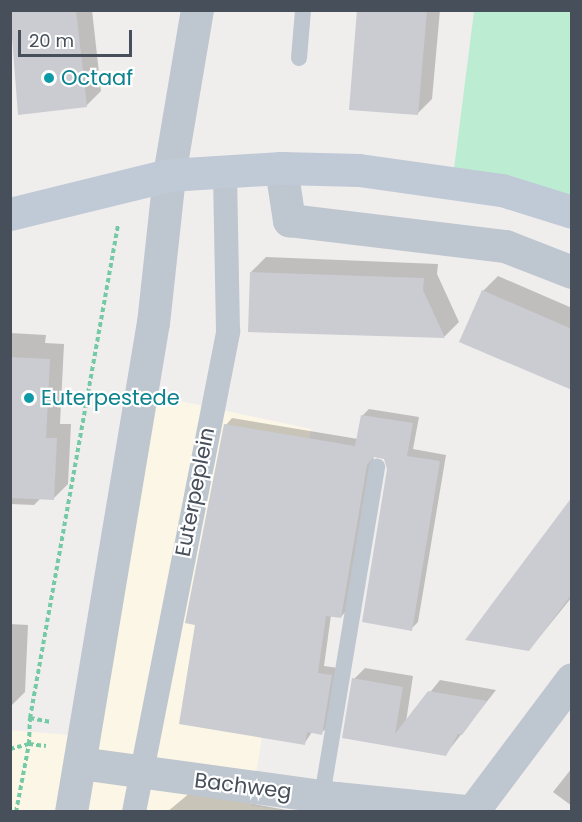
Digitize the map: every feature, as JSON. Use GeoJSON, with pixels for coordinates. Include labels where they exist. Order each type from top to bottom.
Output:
{"type":"FeatureCollection","features":[{"type":"Feature","properties":{"kind":"main road"},"geometry":{"type":"LineString","coordinates":[[10,214],[169,175],[281,168],[359,170],[502,190],[572,212]]}},
{"type":"Feature","properties":{"kind":"street"},"geometry":{"type":"LineString","coordinates":[[70,812],[153,323],[169,175],[196,10]]}},
{"type":"Feature","properties":{"kind":"street"},"geometry":{"type":"LineString","coordinates":[[281,168],[289,220],[505,246],[572,272]]}},
{"type":"Feature","properties":{"kind":"street","name":"Euterpeplein"},"geometry":{"type":"LineString","coordinates":[[134,812],[228,331],[225,171]]}},
{"type":"Feature","properties":{"kind":"street"},"geometry":{"type":"LineString","coordinates":[[476,810],[572,680]]}},
{"type":"Feature","properties":{"kind":"street","name":"Bachweg"},"geometry":{"type":"LineString","coordinates":[[80,763],[322,796],[476,810]]}},
{"type":"Feature","properties":{"kind":"lane"},"geometry":{"type":"LineString","coordinates":[[299,58],[303,10]]}},
{"type":"Feature","properties":{"kind":"lane"},"geometry":{"type":"LineString","coordinates":[[322,796],[377,466]]}},
{"type":"Feature","properties":{"kind":"path"},"geometry":{"type":"LineString","coordinates":[[30,718],[125,186]]}},
{"type":"Feature","properties":{"kind":"path"},"geometry":{"type":"LineString","coordinates":[[16,812],[29,744]]}},
{"type":"Feature","properties":{"kind":"shaded area"},"geometry":{"type":"Polygon","coordinates":[[[157,396],[311,429],[251,806],[292,811],[11,811],[10,730],[94,737],[157,396]]]}},
{"type":"Feature","properties":{"kind":"green space"},"geometry":{"type":"Polygon","coordinates":[[[474,11],[571,11],[571,202],[454,169],[474,11]]]}},
{"type":"Feature","properties":{"kind":"building","name":"Octaaf"},"geometry":{"type":"Polygon","coordinates":[[[10,10],[76,10],[87,107],[18,115],[10,10]]]}},
{"type":"Feature","properties":{"kind":"building"},"geometry":{"type":"Polygon","coordinates":[[[357,10],[427,10],[418,115],[349,110],[357,10]]]}},
{"type":"Feature","properties":{"kind":"building"},"geometry":{"type":"Polygon","coordinates":[[[250,272],[424,278],[423,290],[445,338],[248,332],[250,272]]]}},
{"type":"Feature","properties":{"kind":"building"},"geometry":{"type":"Polygon","coordinates":[[[482,290],[572,329],[572,390],[459,342],[482,290]]]}},
{"type":"Feature","properties":{"kind":"building","name":"Euterpestede"},"geometry":{"type":"Polygon","coordinates":[[[10,357],[50,359],[46,438],[57,438],[54,500],[10,498],[10,357]]]}},
{"type":"Feature","properties":{"kind":"building"},"geometry":{"type":"Polygon","coordinates":[[[361,415],[413,423],[407,456],[440,461],[412,631],[362,622],[387,469],[384,459],[374,457],[367,465],[341,618],[326,616],[318,673],[332,675],[322,735],[307,732],[305,745],[179,724],[195,625],[185,623],[224,424],[355,446],[361,415]]]}},
{"type":"Feature","properties":{"kind":"building"},"geometry":{"type":"Polygon","coordinates":[[[572,497],[572,594],[529,651],[465,640],[572,497]]]}},
{"type":"Feature","properties":{"kind":"building"},"geometry":{"type":"Polygon","coordinates":[[[352,678],[403,687],[395,734],[428,691],[487,701],[462,735],[458,734],[446,756],[342,738],[352,678]]]}},
{"type":"Feature","properties":{"kind":"place","name":"Octaaf"},"geometry":{"type":"Point","coordinates":[49,78]}},
{"type":"Feature","properties":{"kind":"place","name":"Euterpestede"},"geometry":{"type":"Point","coordinates":[29,398]}}]}
